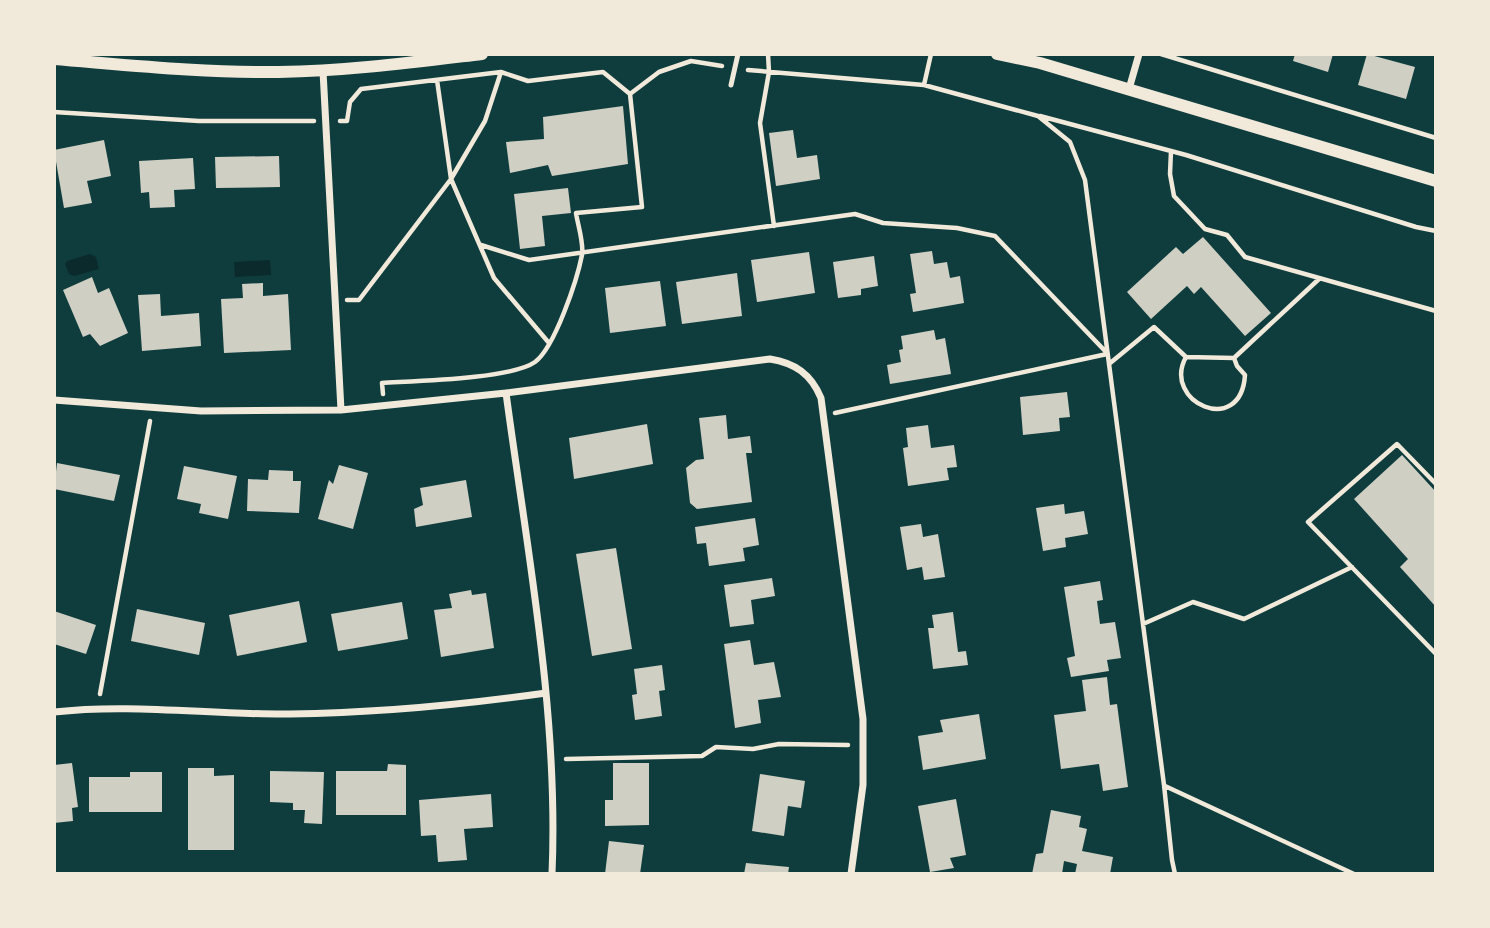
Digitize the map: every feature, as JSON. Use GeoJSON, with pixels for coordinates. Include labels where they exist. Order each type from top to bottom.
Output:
{"type":"FeatureCollection","features":[{"type":"Feature","properties":{"kind":"street"},"geometry":{"type":"LineString","coordinates":[[54,59],[180,69],[276,72],[436,62],[482,54]]}},
{"type":"Feature","properties":{"kind":"street"},"geometry":{"type":"LineString","coordinates":[[996,54],[1040,63],[1436,181]]}},
{"type":"Feature","properties":{"kind":"street"},"geometry":{"type":"LineString","coordinates":[[1129,89],[1139,54]]}},
{"type":"Feature","properties":{"kind":"street"},"geometry":{"type":"LineString","coordinates":[[323,71],[341,410]]}},
{"type":"Feature","properties":{"kind":"street"},"geometry":{"type":"LineString","coordinates":[[54,400],[201,411],[341,410],[506,393],[770,359],[785,361],[799,368],[816,385],[821,398],[863,719],[863,785],[851,874]]}},
{"type":"Feature","properties":{"kind":"street"},"geometry":{"type":"LineString","coordinates":[[506,393],[546,693],[551,760],[552,874]]}},
{"type":"Feature","properties":{"kind":"street"},"geometry":{"type":"LineString","coordinates":[[54,712],[97,709],[289,714],[419,708],[546,693]]}},
{"type":"Feature","properties":{"kind":"lane"},"geometry":{"type":"LineString","coordinates":[[731,85],[738,54]]}},
{"type":"Feature","properties":{"kind":"path"},"geometry":{"type":"LineString","coordinates":[[768,54],[769,72],[760,123],[774,226]]}},
{"type":"Feature","properties":{"kind":"path"},"geometry":{"type":"LineString","coordinates":[[924,85],[931,54]]}},
{"type":"Feature","properties":{"kind":"path"},"geometry":{"type":"LineString","coordinates":[[1161,54],[1436,138]]}},
{"type":"Feature","properties":{"kind":"path"},"geometry":{"type":"LineString","coordinates":[[630,94],[659,72],[691,61],[733,69],[924,85],[1171,151],[1436,231]]}},
{"type":"Feature","properties":{"kind":"path"},"geometry":{"type":"LineString","coordinates":[[436,62],[452,179],[494,278],[549,343]]}},
{"type":"Feature","properties":{"kind":"path"},"geometry":{"type":"LineString","coordinates":[[335,300],[359,300],[452,179],[485,121],[501,72]]}},
{"type":"Feature","properties":{"kind":"path"},"geometry":{"type":"LineString","coordinates":[[54,112],[200,121],[348,121],[350,102],[361,89],[501,72],[528,81],[603,72],[630,94],[642,207],[576,213],[582,253],[566,309],[549,343],[535,362],[505,373],[382,383],[384,406]]}},
{"type":"Feature","properties":{"kind":"path"},"geometry":{"type":"LineString","coordinates":[[1038,116],[1070,142],[1085,180],[1164,785],[1171,860],[1175,874]]}},
{"type":"Feature","properties":{"kind":"path"},"geometry":{"type":"LineString","coordinates":[[1171,151],[1170,174],[1174,195],[1205,229],[1227,235],[1245,257],[1436,312]]}},
{"type":"Feature","properties":{"kind":"path"},"geometry":{"type":"LineString","coordinates":[[481,245],[529,260],[855,214],[883,223],[957,229],[995,236],[1108,354]]}},
{"type":"Feature","properties":{"kind":"path"},"geometry":{"type":"LineString","coordinates":[[1109,364],[1154,327],[1186,356],[1234,358],[1319,279]]}},
{"type":"Feature","properties":{"kind":"path"},"geometry":{"type":"LineString","coordinates":[[823,415],[1108,354]]}},
{"type":"Feature","properties":{"kind":"path"},"geometry":{"type":"LineString","coordinates":[[1186,356],[1180,367],[1185,389],[1198,404],[1214,409],[1225,409],[1244,391],[1245,375],[1234,358]]}},
{"type":"Feature","properties":{"kind":"path"},"geometry":{"type":"LineString","coordinates":[[97,709],[152,407]]}},
{"type":"Feature","properties":{"kind":"path"},"geometry":{"type":"LineString","coordinates":[[1436,484],[1397,444],[1308,522],[1436,654]]}},
{"type":"Feature","properties":{"kind":"path"},"geometry":{"type":"LineString","coordinates":[[1143,624],[1193,602],[1244,619],[1352,567]]}},
{"type":"Feature","properties":{"kind":"path"},"geometry":{"type":"LineString","coordinates":[[551,760],[702,756],[716,747],[753,749],[779,744],[863,746]]}},
{"type":"Feature","properties":{"kind":"path"},"geometry":{"type":"LineString","coordinates":[[1164,785],[1354,874]]}},
{"type":"Feature","properties":{"kind":"water"},"geometry":{"type":"Polygon","coordinates":[[[90,254],[96,257],[99,269],[74,276],[69,274],[65,264],[67,261],[90,254]]]}},
{"type":"Feature","properties":{"kind":"water"},"geometry":{"type":"Polygon","coordinates":[[[270,260],[271,275],[235,277],[234,262],[270,260]]]}},
{"type":"Feature","properties":{"kind":"building"},"geometry":{"type":"Polygon","coordinates":[[[1295,54],[1333,54],[1328,72],[1293,61],[1295,54]]]}},
{"type":"Feature","properties":{"kind":"building"},"geometry":{"type":"Polygon","coordinates":[[[1367,54],[1415,67],[1406,99],[1358,85],[1367,54]]]}},
{"type":"Feature","properties":{"kind":"building"},"geometry":{"type":"Polygon","coordinates":[[[623,106],[628,164],[552,176],[548,165],[510,173],[506,142],[544,139],[543,117],[623,106]]]}},
{"type":"Feature","properties":{"kind":"building"},"geometry":{"type":"Polygon","coordinates":[[[793,130],[797,158],[817,155],[820,179],[776,186],[769,133],[793,130]]]}},
{"type":"Feature","properties":{"kind":"building"},"geometry":{"type":"Polygon","coordinates":[[[104,140],[111,176],[87,181],[92,203],[64,208],[54,150],[104,140]]]}},
{"type":"Feature","properties":{"kind":"building"},"geometry":{"type":"Polygon","coordinates":[[[279,156],[280,187],[216,188],[215,157],[279,156]]]}},
{"type":"Feature","properties":{"kind":"building"},"geometry":{"type":"Polygon","coordinates":[[[193,158],[195,189],[174,190],[175,207],[150,208],[149,192],[141,193],[139,161],[193,158]]]}},
{"type":"Feature","properties":{"kind":"building"},"geometry":{"type":"Polygon","coordinates":[[[568,188],[571,213],[542,216],[545,246],[520,249],[514,194],[568,188]]]}},
{"type":"Feature","properties":{"kind":"building"},"geometry":{"type":"Polygon","coordinates":[[[1203,237],[1271,313],[1245,336],[1201,287],[1194,294],[1187,286],[1151,319],[1127,292],[1176,247],[1183,254],[1203,237]]]}},
{"type":"Feature","properties":{"kind":"building"},"geometry":{"type":"Polygon","coordinates":[[[932,251],[934,264],[947,262],[950,278],[960,276],[964,303],[913,312],[910,294],[916,293],[910,254],[932,251]]]}},
{"type":"Feature","properties":{"kind":"building"},"geometry":{"type":"Polygon","coordinates":[[[809,252],[815,293],[757,302],[751,260],[809,252]]]}},
{"type":"Feature","properties":{"kind":"building"},"geometry":{"type":"Polygon","coordinates":[[[874,256],[878,286],[861,289],[861,295],[838,298],[833,262],[874,256]]]}},
{"type":"Feature","properties":{"kind":"building"},"geometry":{"type":"Polygon","coordinates":[[[737,273],[742,316],[682,324],[676,282],[737,273]]]}},
{"type":"Feature","properties":{"kind":"building"},"geometry":{"type":"Polygon","coordinates":[[[92,277],[98,293],[109,288],[128,333],[100,346],[90,334],[83,337],[63,290],[92,277]]]}},
{"type":"Feature","properties":{"kind":"building"},"geometry":{"type":"Polygon","coordinates":[[[660,281],[666,326],[610,333],[605,288],[660,281]]]}},
{"type":"Feature","properties":{"kind":"building"},"geometry":{"type":"Polygon","coordinates":[[[263,283],[263,296],[288,294],[291,350],[224,353],[221,299],[243,298],[242,284],[263,283]]]}},
{"type":"Feature","properties":{"kind":"building"},"geometry":{"type":"Polygon","coordinates":[[[160,294],[161,316],[199,313],[201,346],[142,351],[138,295],[160,294]]]}},
{"type":"Feature","properties":{"kind":"building"},"geometry":{"type":"Polygon","coordinates":[[[934,330],[936,340],[945,338],[951,374],[890,384],[887,365],[901,362],[901,336],[934,330]]]}},
{"type":"Feature","properties":{"kind":"building"},"geometry":{"type":"Polygon","coordinates":[[[1067,392],[1070,417],[1059,418],[1060,431],[1023,435],[1020,397],[1067,392]]]}},
{"type":"Feature","properties":{"kind":"building"},"geometry":{"type":"Polygon","coordinates":[[[726,415],[728,439],[750,436],[752,453],[746,453],[752,502],[697,509],[690,503],[686,468],[696,460],[704,459],[699,418],[726,415]]]}},
{"type":"Feature","properties":{"kind":"building"},"geometry":{"type":"Polygon","coordinates":[[[647,424],[653,464],[574,479],[569,438],[647,424]]]}},
{"type":"Feature","properties":{"kind":"building"},"geometry":{"type":"Polygon","coordinates":[[[928,425],[931,448],[954,445],[957,467],[947,468],[949,480],[908,486],[903,448],[908,447],[906,428],[928,425]]]}},
{"type":"Feature","properties":{"kind":"building"},"geometry":{"type":"Polygon","coordinates":[[[1402,455],[1436,492],[1436,607],[1400,567],[1408,559],[1354,499],[1402,455]]]}},
{"type":"Feature","properties":{"kind":"building"},"geometry":{"type":"Polygon","coordinates":[[[57,463],[120,475],[114,501],[54,489],[57,463]]]}},
{"type":"Feature","properties":{"kind":"building"},"geometry":{"type":"Polygon","coordinates":[[[339,465],[368,473],[353,529],[318,519],[329,480],[333,484],[339,465]]]}},
{"type":"Feature","properties":{"kind":"building"},"geometry":{"type":"Polygon","coordinates":[[[184,466],[237,476],[228,519],[199,513],[201,504],[177,499],[184,466]]]}},
{"type":"Feature","properties":{"kind":"building"},"geometry":{"type":"Polygon","coordinates":[[[269,470],[293,471],[293,481],[301,481],[299,513],[247,511],[248,479],[268,480],[269,470]]]}},
{"type":"Feature","properties":{"kind":"building"},"geometry":{"type":"Polygon","coordinates":[[[466,480],[472,517],[416,527],[414,509],[423,505],[420,488],[466,480]]]}},
{"type":"Feature","properties":{"kind":"building"},"geometry":{"type":"Polygon","coordinates":[[[1064,504],[1065,514],[1084,511],[1088,534],[1065,538],[1066,547],[1043,551],[1036,508],[1064,504]]]}},
{"type":"Feature","properties":{"kind":"building"},"geometry":{"type":"Polygon","coordinates":[[[755,518],[759,545],[743,548],[745,561],[709,566],[706,543],[697,544],[695,527],[755,518]]]}},
{"type":"Feature","properties":{"kind":"building"},"geometry":{"type":"Polygon","coordinates":[[[921,524],[923,537],[938,534],[945,577],[924,580],[922,567],[907,570],[900,527],[921,524]]]}},
{"type":"Feature","properties":{"kind":"building"},"geometry":{"type":"Polygon","coordinates":[[[616,548],[632,649],[592,656],[576,554],[616,548]]]}},
{"type":"Feature","properties":{"kind":"building"},"geometry":{"type":"Polygon","coordinates":[[[772,578],[775,596],[751,600],[754,624],[730,627],[724,585],[772,578]]]}},
{"type":"Feature","properties":{"kind":"building"},"geometry":{"type":"Polygon","coordinates":[[[1100,581],[1103,600],[1097,601],[1100,624],[1115,622],[1121,658],[1107,660],[1109,671],[1071,677],[1067,658],[1075,656],[1064,587],[1100,581]]]}},
{"type":"Feature","properties":{"kind":"building"},"geometry":{"type":"Polygon","coordinates":[[[471,590],[472,595],[486,593],[494,648],[441,657],[434,610],[452,608],[449,594],[471,590]]]}},
{"type":"Feature","properties":{"kind":"building"},"geometry":{"type":"Polygon","coordinates":[[[299,601],[307,642],[237,656],[229,615],[299,601]]]}},
{"type":"Feature","properties":{"kind":"building"},"geometry":{"type":"Polygon","coordinates":[[[402,602],[408,639],[338,651],[331,614],[402,602]]]}},
{"type":"Feature","properties":{"kind":"building"},"geometry":{"type":"Polygon","coordinates":[[[137,609],[205,623],[199,655],[131,641],[137,609]]]}},
{"type":"Feature","properties":{"kind":"building"},"geometry":{"type":"Polygon","coordinates":[[[54,611],[96,625],[86,654],[54,644],[54,611]]]}},
{"type":"Feature","properties":{"kind":"building"},"geometry":{"type":"Polygon","coordinates":[[[953,612],[958,652],[966,651],[968,665],[933,669],[928,628],[934,628],[932,615],[953,612]]]}},
{"type":"Feature","properties":{"kind":"building"},"geometry":{"type":"Polygon","coordinates":[[[750,640],[754,665],[774,662],[781,697],[758,700],[761,723],[735,728],[724,644],[750,640]]]}},
{"type":"Feature","properties":{"kind":"building"},"geometry":{"type":"Polygon","coordinates":[[[662,665],[665,690],[659,691],[662,716],[635,720],[632,695],[637,694],[634,669],[662,665]]]}},
{"type":"Feature","properties":{"kind":"building"},"geometry":{"type":"Polygon","coordinates":[[[1107,677],[1110,705],[1117,704],[1128,787],[1103,791],[1099,764],[1061,769],[1054,715],[1086,711],[1082,680],[1107,677]]]}},
{"type":"Feature","properties":{"kind":"building"},"geometry":{"type":"Polygon","coordinates":[[[979,714],[986,759],[923,770],[918,736],[943,732],[940,720],[979,714]]]}},
{"type":"Feature","properties":{"kind":"building"},"geometry":{"type":"Polygon","coordinates":[[[72,763],[78,807],[72,808],[73,821],[54,823],[54,765],[72,763]]]}},
{"type":"Feature","properties":{"kind":"building"},"geometry":{"type":"Polygon","coordinates":[[[613,763],[649,763],[649,825],[605,826],[605,800],[613,800],[613,763]]]}},
{"type":"Feature","properties":{"kind":"building"},"geometry":{"type":"Polygon","coordinates":[[[388,764],[406,765],[406,815],[336,815],[336,771],[387,771],[388,764]]]}},
{"type":"Feature","properties":{"kind":"building"},"geometry":{"type":"Polygon","coordinates":[[[188,768],[214,768],[214,776],[234,775],[234,850],[188,850],[188,768]]]}},
{"type":"Feature","properties":{"kind":"building"},"geometry":{"type":"Polygon","coordinates":[[[270,771],[324,772],[322,824],[304,823],[305,810],[293,810],[293,803],[270,802],[270,771]]]}},
{"type":"Feature","properties":{"kind":"building"},"geometry":{"type":"Polygon","coordinates":[[[130,772],[162,772],[162,812],[89,812],[89,777],[130,777],[130,772]]]}},
{"type":"Feature","properties":{"kind":"building"},"geometry":{"type":"Polygon","coordinates":[[[760,774],[805,781],[801,808],[788,806],[784,836],[752,831],[760,774]]]}},
{"type":"Feature","properties":{"kind":"building"},"geometry":{"type":"Polygon","coordinates":[[[491,794],[493,827],[464,829],[467,860],[438,862],[436,835],[421,836],[419,800],[491,794]]]}},
{"type":"Feature","properties":{"kind":"building"},"geometry":{"type":"Polygon","coordinates":[[[956,799],[966,855],[950,858],[954,868],[930,872],[918,806],[956,799]]]}},
{"type":"Feature","properties":{"kind":"building"},"geometry":{"type":"Polygon","coordinates":[[[1051,810],[1081,816],[1079,827],[1087,829],[1082,851],[1113,857],[1110,874],[1075,874],[1077,864],[1064,861],[1062,874],[1032,874],[1036,854],[1043,853],[1051,810]]]}},
{"type":"Feature","properties":{"kind":"building"},"geometry":{"type":"Polygon","coordinates":[[[609,841],[644,845],[640,874],[605,874],[609,841]]]}},
{"type":"Feature","properties":{"kind":"building"},"geometry":{"type":"Polygon","coordinates":[[[746,863],[789,867],[788,874],[744,874],[746,863]]]}}]}
